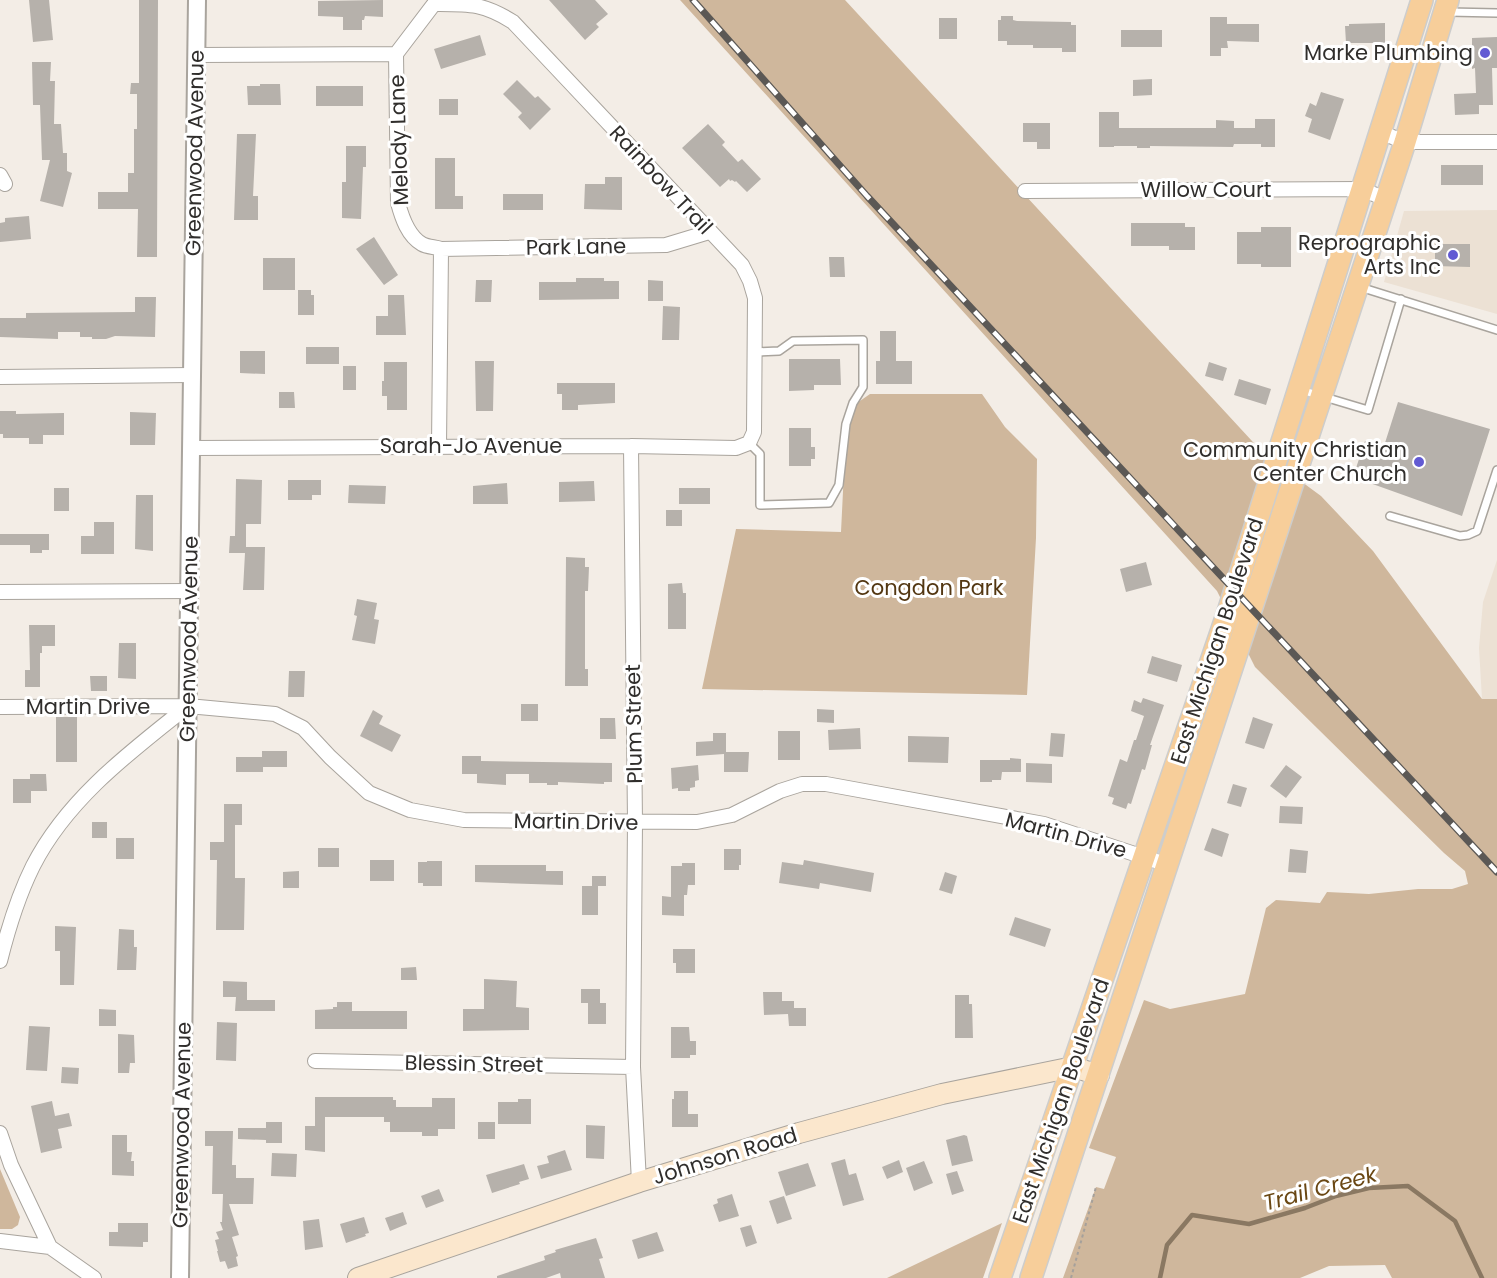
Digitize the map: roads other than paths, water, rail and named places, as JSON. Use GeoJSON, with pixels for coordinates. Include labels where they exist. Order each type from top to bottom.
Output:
{"type":"FeatureCollection","features":[{"type":"Feature","properties":{"kind":"main road","name":"East Michigan Boulevard"},"geometry":{"type":"LineString","coordinates":[[1000,1278],[1229,609],[1422,0]]}},
{"type":"Feature","properties":{"kind":"main road","name":"East Michigan Boulevard"},"geometry":{"type":"LineString","coordinates":[[1031,1278],[1405,142],[1446,6]]}},
{"type":"Feature","properties":{"kind":"main road","name":"Johnson Road"},"geometry":{"type":"LineString","coordinates":[[358,1278],[639,1182],[799,1133],[942,1094],[1073,1068],[1099,1075]]}},
{"type":"Feature","properties":{"kind":"street","name":"Greenwood Avenue"},"geometry":{"type":"LineString","coordinates":[[180,1278],[197,0]]}},
{"type":"Feature","properties":{"kind":"street","name":"Melody Lane"},"geometry":{"type":"LineString","coordinates":[[434,2],[396,54],[398,203],[403,222],[412,234],[423,245],[441,249]]}},
{"type":"Feature","properties":{"kind":"street","name":"Rainbow Trail"},"geometry":{"type":"LineString","coordinates":[[434,2],[472,4],[494,10],[513,22],[742,265],[755,298],[754,432],[749,443]]}},
{"type":"Feature","properties":{"kind":"street"},"geometry":{"type":"LineString","coordinates":[[197,55],[396,54]]}},
{"type":"Feature","properties":{"kind":"street"},"geometry":{"type":"LineString","coordinates":[[1380,132],[1405,142],[1497,142]]}},
{"type":"Feature","properties":{"kind":"street","name":"Willow Court"},"geometry":{"type":"LineString","coordinates":[[1025,191],[1361,189],[1386,199]]}},
{"type":"Feature","properties":{"kind":"street","name":"Park Lane"},"geometry":{"type":"LineString","coordinates":[[441,249],[666,246],[709,232]]}},
{"type":"Feature","properties":{"kind":"street"},"geometry":{"type":"LineString","coordinates":[[439,446],[441,249]]}},
{"type":"Feature","properties":{"kind":"street"},"geometry":{"type":"LineString","coordinates":[[0,377],[192,375]]}},
{"type":"Feature","properties":{"kind":"street","name":"Sarah-Jo Avenue"},"geometry":{"type":"LineString","coordinates":[[191,447],[631,446],[736,448],[749,443]]}},
{"type":"Feature","properties":{"kind":"street","name":"Plum Street"},"geometry":{"type":"LineString","coordinates":[[631,446],[635,822],[633,1068],[639,1182]]}},
{"type":"Feature","properties":{"kind":"street"},"geometry":{"type":"LineString","coordinates":[[0,591],[189,591]]}},
{"type":"Feature","properties":{"kind":"street"},"geometry":{"type":"LineString","coordinates":[[0,961],[8,929],[33,866],[61,823],[98,780],[188,706]]}},
{"type":"Feature","properties":{"kind":"street","name":"Martin Drive"},"geometry":{"type":"LineString","coordinates":[[0,707],[188,706],[275,714],[303,728],[369,793],[410,810],[464,820],[698,822],[732,815],[780,791],[802,784],[826,784],[1044,824],[1168,865]]}},
{"type":"Feature","properties":{"kind":"street","name":"Blessin Street"},"geometry":{"type":"LineString","coordinates":[[315,1061],[633,1068]]}},
{"type":"Feature","properties":{"kind":"street"},"geometry":{"type":"LineString","coordinates":[[0,1133],[11,1165],[50,1247]]}},
{"type":"Feature","properties":{"kind":"street"},"geometry":{"type":"LineString","coordinates":[[0,1241],[50,1247],[94,1278]]}},
{"type":"Feature","properties":{"kind":"lane"},"geometry":{"type":"LineString","coordinates":[[1446,6],[1497,13]]}},
{"type":"Feature","properties":{"kind":"lane"},"geometry":{"type":"LineString","coordinates":[[1358,286],[1497,330]]}},
{"type":"Feature","properties":{"kind":"lane"},"geometry":{"type":"LineString","coordinates":[[1298,389],[1368,410],[1401,299]]}},
{"type":"Feature","properties":{"kind":"lane"},"geometry":{"type":"LineString","coordinates":[[749,443],[760,454],[760,505],[829,503],[839,485],[846,424],[853,403],[863,387],[863,340],[793,342],[779,351],[755,352]]}},
{"type":"Feature","properties":{"kind":"lane"},"geometry":{"type":"LineString","coordinates":[[1390,516],[1460,536],[1474,533],[1477,531],[1497,470]]}},
{"type":"Feature","properties":{"kind":"waterway","name":"Trail Creek"},"geometry":{"type":"LineString","coordinates":[[1160,1278],[1167,1245],[1192,1215],[1249,1224],[1305,1208],[1336,1196],[1369,1188],[1408,1186],[1455,1221],[1482,1278]]}},
{"type":"Feature","properties":{"kind":"railway"},"geometry":{"type":"LineString","coordinates":[[693,0],[867,196],[1497,872]]}},
{"type":"Feature","properties":{"kind":"place","name":"Marke Plumbing"},"geometry":{"type":"Point","coordinates":[1485,53]}},
{"type":"Feature","properties":{"kind":"place","name":"Reprographic Arts Inc"},"geometry":{"type":"Point","coordinates":[1453,255]}},
{"type":"Feature","properties":{"kind":"place","name":"Community Christian Center Church"},"geometry":{"type":"Point","coordinates":[1419,462]}},
{"type":"Feature","properties":{"kind":"park label","name":"Congdon Park"},"geometry":{"type":"Point","coordinates":[929,588]}}]}
